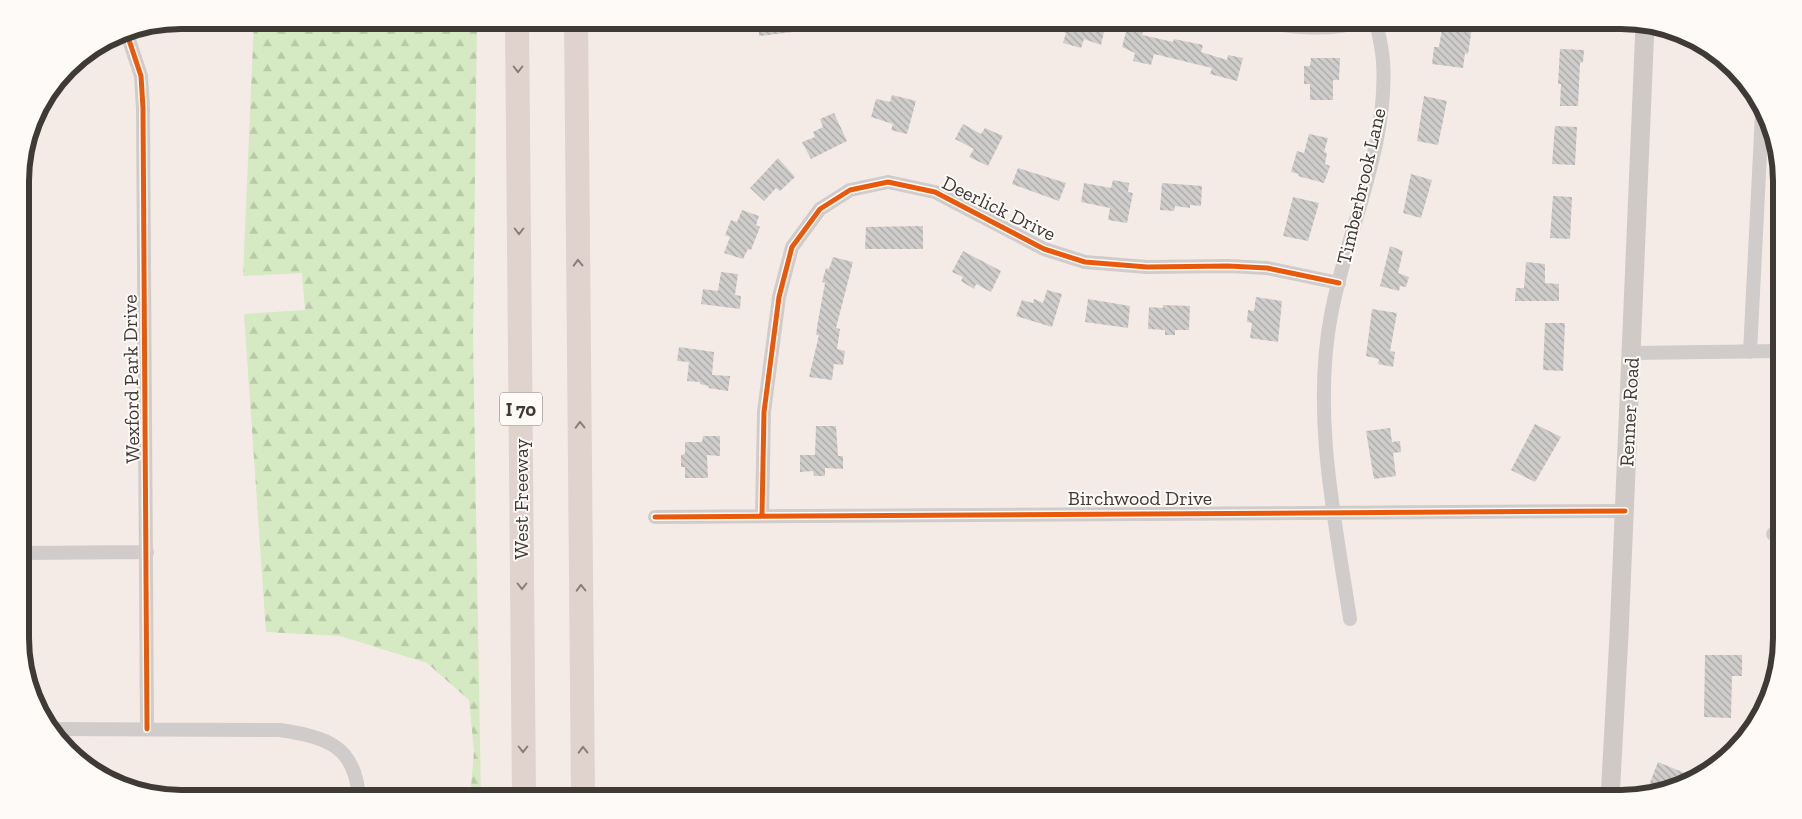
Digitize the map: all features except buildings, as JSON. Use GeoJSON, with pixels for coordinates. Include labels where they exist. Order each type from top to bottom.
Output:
{"type":"FeatureCollection","features":[{"type":"Feature","properties":{"kind":"highway","name":"West Freeway"},"geometry":{"type":"LineString","coordinates":[[518,29],[524,790]]}},
{"type":"Feature","properties":{"kind":"highway"},"geometry":{"type":"LineString","coordinates":[[576,29],[583,790]]}},
{"type":"Feature","properties":{"kind":"main road","name":"Renner Road"},"geometry":{"type":"LineString","coordinates":[[1610,790],[1625,511],[1645,31]]}},
{"type":"Feature","properties":{"kind":"street","name":"Timberbrook Lane"},"geometry":{"type":"LineString","coordinates":[[1350,619],[1334,512],[1323,394],[1330,316],[1371,163],[1381,103],[1383,60],[1378,29]]}},
{"type":"Feature","properties":{"kind":"street","name":"Wexford Park Drive"},"geometry":{"type":"LineString","coordinates":[[128,38],[140,76],[143,108],[147,729]]}},
{"type":"Feature","properties":{"kind":"street"},"geometry":{"type":"LineString","coordinates":[[1750,352],[1762,122]]}},
{"type":"Feature","properties":{"kind":"street","name":"Deerlick Drive"},"geometry":{"type":"LineString","coordinates":[[762,516],[764,412],[779,297],[792,247],[820,208],[850,190],[888,182],[935,192],[1044,249],[1085,262],[1147,267],[1228,266],[1267,268],[1339,283]]}},
{"type":"Feature","properties":{"kind":"street"},"geometry":{"type":"LineString","coordinates":[[1632,353],[1773,351]]}},
{"type":"Feature","properties":{"kind":"street","name":"Birchwood Drive"},"geometry":{"type":"LineString","coordinates":[[654,517],[1625,511]]}},
{"type":"Feature","properties":{"kind":"street"},"geometry":{"type":"LineString","coordinates":[[29,553],[147,552]]}},
{"type":"Feature","properties":{"kind":"street"},"geometry":{"type":"LineString","coordinates":[[59,729],[280,730],[314,735],[330,742],[342,753],[351,768],[358,790]]}},
{"type":"Feature","properties":{"kind":"green space"},"geometry":{"type":"Polygon","coordinates":[[[254,29],[477,29],[473,339],[481,790],[471,790],[474,751],[469,700],[427,663],[340,636],[266,632],[244,314],[305,310],[302,273],[243,276],[254,29]]]}},
{"type":"Feature","properties":{"kind":"cycle path"},"geometry":{"type":"LineString","coordinates":[[128,38],[141,76],[143,108],[147,729]]}},
{"type":"Feature","properties":{"kind":"cycle path"},"geometry":{"type":"LineString","coordinates":[[762,516],[764,412],[779,297],[792,247],[820,209],[850,190],[888,182],[935,192],[1044,249],[1085,262],[1147,267],[1228,266],[1267,268],[1339,283]]}},
{"type":"Feature","properties":{"kind":"cycle path"},"geometry":{"type":"LineString","coordinates":[[655,517],[1625,511]]}}]}
